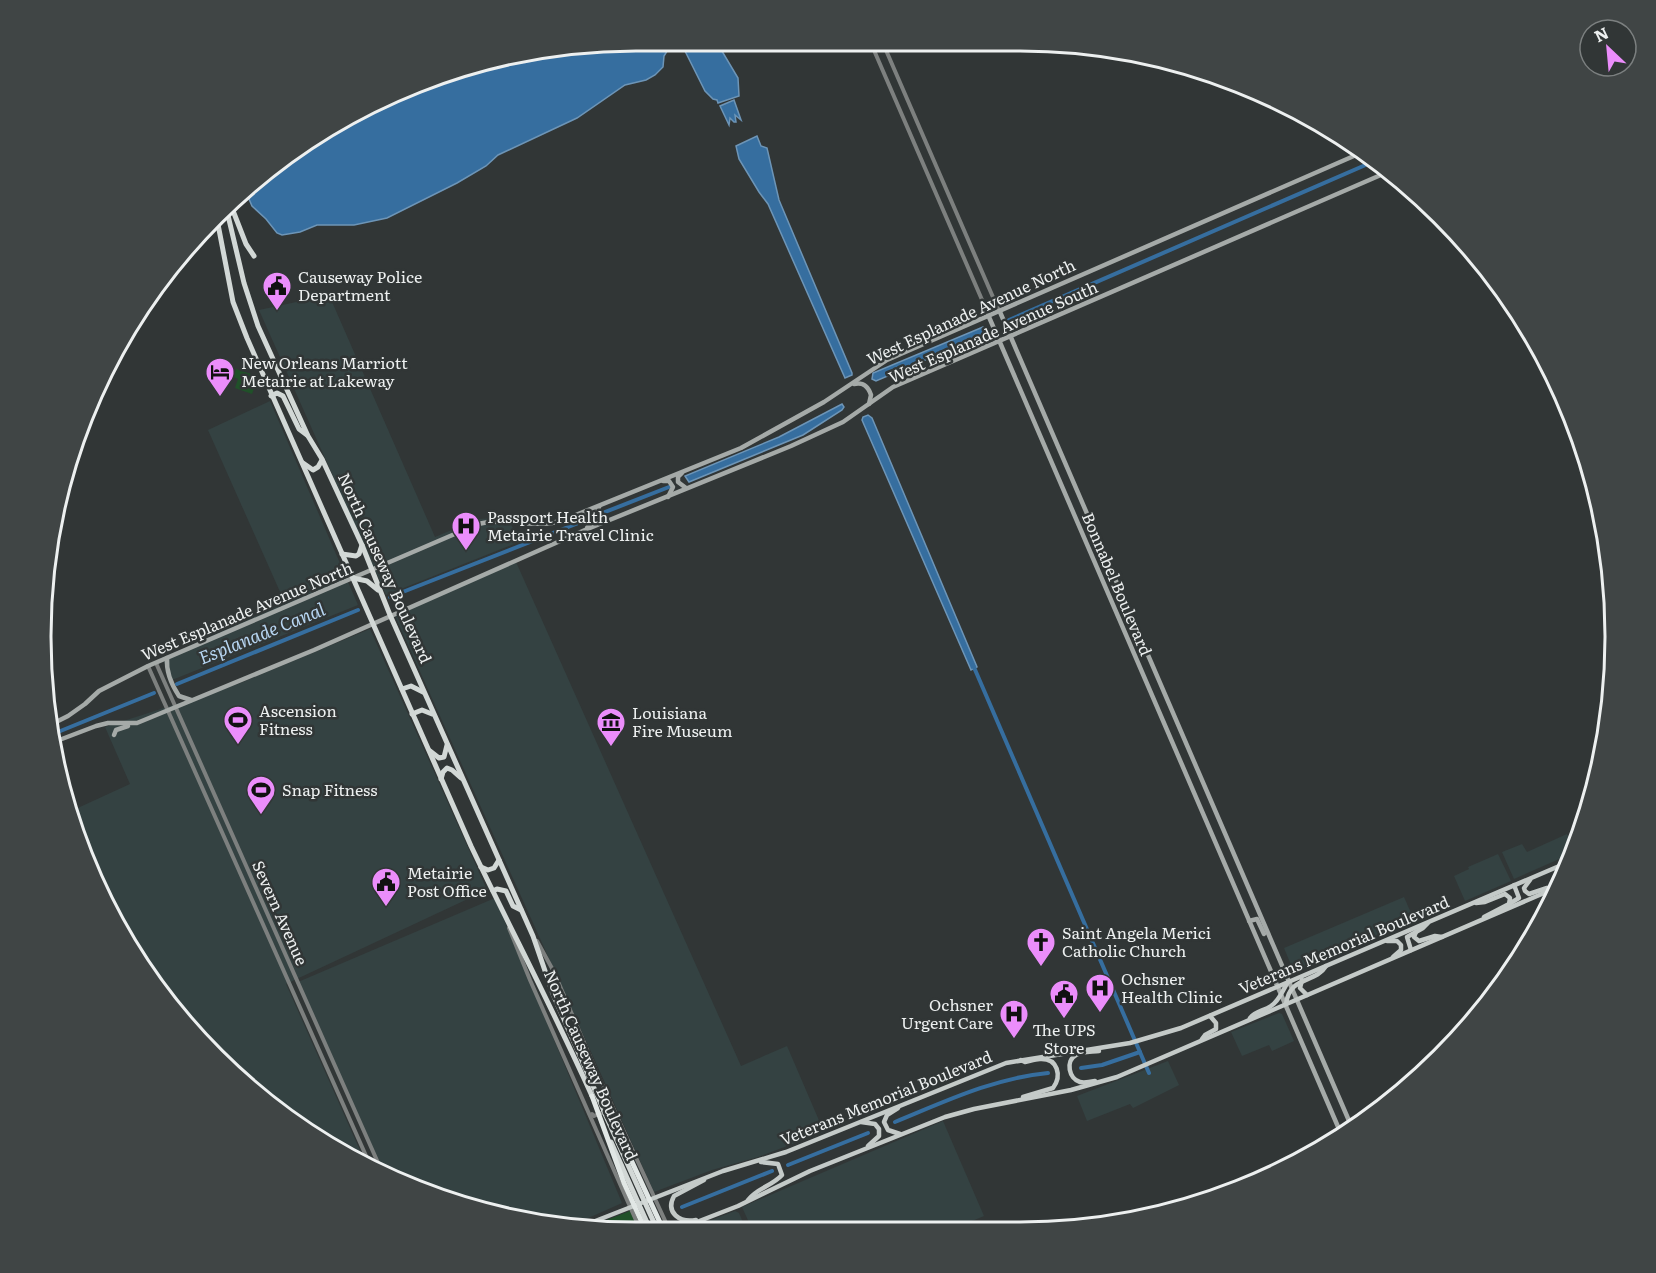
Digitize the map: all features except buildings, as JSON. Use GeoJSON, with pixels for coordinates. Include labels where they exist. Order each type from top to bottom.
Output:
{"type":"FeatureCollection","features":[{"type":"Feature","properties":{"kind":"highway"},"geometry":{"type":"LineString","coordinates":[[233,211],[254,256]]}},
{"type":"Feature","properties":{"kind":"highway","name":"North Causeway Boulevard"},"geometry":{"type":"LineString","coordinates":[[228,216],[249,302],[308,436],[322,459],[362,545],[424,693],[533,936],[592,1096],[647,1222]]}},
{"type":"Feature","properties":{"kind":"highway","name":"North Causeway Boulevard"},"geometry":{"type":"LineString","coordinates":[[218,226],[233,302],[262,375],[481,867],[604,1111],[654,1222]]}},
{"type":"Feature","properties":{"kind":"highway"},"geometry":{"type":"LineString","coordinates":[[272,396],[278,393],[283,396],[299,429],[308,436]]}},
{"type":"Feature","properties":{"kind":"highway"},"geometry":{"type":"LineString","coordinates":[[301,462],[313,470],[318,467],[322,459]]}},
{"type":"Feature","properties":{"kind":"highway"},"geometry":{"type":"LineString","coordinates":[[342,554],[356,556],[362,545]]}},
{"type":"Feature","properties":{"kind":"highway"},"geometry":{"type":"LineString","coordinates":[[353,578],[367,581],[381,593]]}},
{"type":"Feature","properties":{"kind":"highway"},"geometry":{"type":"LineString","coordinates":[[402,689],[411,686],[424,693]]}},
{"type":"Feature","properties":{"kind":"highway"},"geometry":{"type":"LineString","coordinates":[[412,714],[427,711],[435,717]]}},
{"type":"Feature","properties":{"kind":"highway"},"geometry":{"type":"LineString","coordinates":[[428,750],[439,758],[444,756],[447,742]]}},
{"type":"Feature","properties":{"kind":"highway"},"geometry":{"type":"LineString","coordinates":[[441,780],[447,768],[464,781]]}},
{"type":"Feature","properties":{"kind":"highway"},"geometry":{"type":"LineString","coordinates":[[481,867],[491,869],[499,860]]}},
{"type":"Feature","properties":{"kind":"highway"},"geometry":{"type":"LineString","coordinates":[[493,891],[501,889],[506,891],[513,906],[521,909]]}},
{"type":"Feature","properties":{"kind":"highway"},"geometry":{"type":"LineString","coordinates":[[592,1096],[624,1183],[642,1222]]}},
{"type":"Feature","properties":{"kind":"highway"},"geometry":{"type":"LineString","coordinates":[[604,1111],[614,1123],[660,1222]]}},
{"type":"Feature","properties":{"kind":"main road","name":"West Esplanade Avenue North"},"geometry":{"type":"LineString","coordinates":[[57,721],[86,704],[99,691],[148,666],[478,524],[491,521],[541,525],[561,521],[741,448],[824,402],[887,360],[1354,156]]}},
{"type":"Feature","properties":{"kind":"main road","name":"West Esplanade Avenue South"},"geometry":{"type":"LineString","coordinates":[[60,740],[102,724],[132,723],[167,711],[314,650],[585,530],[836,426],[893,387],[1380,175]]}},
{"type":"Feature","properties":{"kind":"main road","name":"Bonnabel Boulevard"},"geometry":{"type":"LineString","coordinates":[[1000,312],[1349,1120]]}},
{"type":"Feature","properties":{"kind":"main road","name":"Bonnabel Boulevard"},"geometry":{"type":"LineString","coordinates":[[989,316],[1338,1127]]}},
{"type":"Feature","properties":{"kind":"main road"},"geometry":{"type":"LineString","coordinates":[[1018,386],[1026,385],[1029,380]]}},
{"type":"Feature","properties":{"kind":"main road"},"geometry":{"type":"LineString","coordinates":[[850,385],[860,383],[867,388],[871,395],[869,405]]}},
{"type":"Feature","properties":{"kind":"main road"},"geometry":{"type":"LineString","coordinates":[[684,471],[678,477],[678,482],[682,487],[687,488]]}},
{"type":"Feature","properties":{"kind":"main road"},"geometry":{"type":"LineString","coordinates":[[660,481],[672,484],[668,497]]}},
{"type":"Feature","properties":{"kind":"main road"},"geometry":{"type":"LineString","coordinates":[[600,505],[595,513],[597,519],[604,522]]}},
{"type":"Feature","properties":{"kind":"main road"},"geometry":{"type":"LineString","coordinates":[[579,514],[585,513],[590,520],[585,530]]}},
{"type":"Feature","properties":{"kind":"main road"},"geometry":{"type":"LineString","coordinates":[[167,658],[166,668],[178,696],[191,700]]}},
{"type":"Feature","properties":{"kind":"main road"},"geometry":{"type":"LineString","coordinates":[[114,735],[116,730],[132,723]]}},
{"type":"Feature","properties":{"kind":"main road","name":"Veterans Memorial Boulevard"},"geometry":{"type":"LineString","coordinates":[[597,1221],[708,1176],[786,1152],[1006,1063],[1130,1043],[1210,1017],[1557,867]]}},
{"type":"Feature","properties":{"kind":"main road"},"geometry":{"type":"LineString","coordinates":[[1531,878],[1524,888],[1529,894],[1548,888]]}},
{"type":"Feature","properties":{"kind":"main road"},"geometry":{"type":"LineString","coordinates":[[1480,921],[1488,914],[1519,898],[1514,885]]}},
{"type":"Feature","properties":{"kind":"main road","name":"Veterans Memorial Boulevard"},"geometry":{"type":"LineString","coordinates":[[698,1222],[746,1202],[786,1181],[957,1113],[1105,1081],[1546,893]]}},
{"type":"Feature","properties":{"kind":"main road"},"geometry":{"type":"LineString","coordinates":[[1473,903],[1485,902],[1505,894],[1511,899],[1509,904]]}},
{"type":"Feature","properties":{"kind":"main road"},"geometry":{"type":"LineString","coordinates":[[1249,921],[1257,919],[1272,946]]}},
{"type":"Feature","properties":{"kind":"main road"},"geometry":{"type":"LineString","coordinates":[[1412,950],[1407,937],[1430,921]]}},
{"type":"Feature","properties":{"kind":"main road"},"geometry":{"type":"LineString","coordinates":[[1418,930],[1414,936],[1419,941],[1435,936],[1442,937]]}},
{"type":"Feature","properties":{"kind":"main road"},"geometry":{"type":"LineString","coordinates":[[1385,941],[1397,941],[1401,945],[1401,950],[1392,959]]}},
{"type":"Feature","properties":{"kind":"main road"},"geometry":{"type":"LineString","coordinates":[[1286,1004],[1291,989],[1302,980],[1323,971],[1326,966]]}},
{"type":"Feature","properties":{"kind":"main road"},"geometry":{"type":"LineString","coordinates":[[1302,980],[1300,988],[1307,995]]}},
{"type":"Feature","properties":{"kind":"main road"},"geometry":{"type":"LineString","coordinates":[[1249,1020],[1253,1014],[1271,1006],[1281,995],[1288,982]]}},
{"type":"Feature","properties":{"kind":"main road"},"geometry":{"type":"LineString","coordinates":[[1200,1041],[1216,1029],[1216,1023],[1210,1017]]}},
{"type":"Feature","properties":{"kind":"main road"},"geometry":{"type":"LineString","coordinates":[[1296,1029],[1307,1047],[1315,1043]]}},
{"type":"Feature","properties":{"kind":"main road"},"geometry":{"type":"LineString","coordinates":[[1105,1081],[1077,1081],[1073,1077],[1070,1065],[1077,1054],[1107,1047]]}},
{"type":"Feature","properties":{"kind":"main road"},"geometry":{"type":"LineString","coordinates":[[1021,1059],[1025,1062],[1048,1060],[1059,1072],[1059,1078],[1053,1088],[1021,1099]]}},
{"type":"Feature","properties":{"kind":"main road"},"geometry":{"type":"LineString","coordinates":[[902,1105],[887,1115],[884,1122],[888,1130],[903,1134]]}},
{"type":"Feature","properties":{"kind":"main road"},"geometry":{"type":"LineString","coordinates":[[857,1122],[873,1123],[879,1129],[880,1134],[861,1151]]}},
{"type":"Feature","properties":{"kind":"main road"},"geometry":{"type":"LineString","coordinates":[[746,1202],[753,1193],[776,1181],[782,1175],[778,1164],[755,1162]]}},
{"type":"Feature","properties":{"kind":"main road"},"geometry":{"type":"LineString","coordinates":[[706,1219],[682,1220],[674,1214],[671,1205],[674,1196],[708,1176]]}},
{"type":"Feature","properties":{"kind":"street","name":"Bonnabel Boulevard"},"geometry":{"type":"LineString","coordinates":[[874,51],[989,316]]}},
{"type":"Feature","properties":{"kind":"street","name":"Bonnabel Boulevard"},"geometry":{"type":"LineString","coordinates":[[886,51],[1000,312]]}},
{"type":"Feature","properties":{"kind":"street","name":"Severn Avenue"},"geometry":{"type":"LineString","coordinates":[[156,663],[378,1162]]}},
{"type":"Feature","properties":{"kind":"street","name":"Severn Avenue"},"geometry":{"type":"LineString","coordinates":[[148,666],[366,1156]]}},
{"type":"Feature","properties":{"kind":"street","name":"North Causeway Boulevard"},"geometry":{"type":"LineString","coordinates":[[504,916],[637,1222]]}},
{"type":"Feature","properties":{"kind":"street","name":"North Causeway Boulevard"},"geometry":{"type":"LineString","coordinates":[[533,936],[543,949],[554,972],[666,1222]]}},
{"type":"Feature","properties":{"kind":"street"},"geometry":{"type":"LineString","coordinates":[[588,1108],[594,1116],[613,1108]]}},
{"type":"Feature","properties":{"kind":"street"},"geometry":{"type":"LineString","coordinates":[[606,1152],[613,1142],[625,1140],[630,1143]]}},
{"type":"Feature","properties":{"kind":"shaded area"},"geometry":{"type":"Polygon","coordinates":[[[329,295],[435,537],[478,519],[496,518],[509,520],[519,542],[386,595],[259,310],[329,295]]]}},
{"type":"Feature","properties":{"kind":"shaded area"},"geometry":{"type":"Polygon","coordinates":[[[270,401],[358,605],[172,680],[162,658],[285,603],[208,430],[270,401]]]}},
{"type":"Feature","properties":{"kind":"shaded area"},"geometry":{"type":"Polygon","coordinates":[[[516,562],[741,1066],[787,1046],[824,1132],[654,1192],[395,616],[516,562]]]}},
{"type":"Feature","properties":{"kind":"shaded area"},"geometry":{"type":"Polygon","coordinates":[[[370,629],[487,890],[286,984],[361,1153],[280,1101],[222,1051],[196,1023],[172,993],[129,929],[96,861],[77,808],[130,784],[105,727],[238,684],[370,629]]]}},
{"type":"Feature","properties":{"kind":"shaded area"},"geometry":{"type":"Polygon","coordinates":[[[1567,834],[1570,836],[1561,858],[1514,879],[1502,852],[1522,844],[1527,852],[1567,834]]]}},
{"type":"Feature","properties":{"kind":"shaded area"},"geometry":{"type":"Polygon","coordinates":[[[1498,854],[1511,881],[1465,901],[1454,876],[1498,854]]]}},
{"type":"Feature","properties":{"kind":"shaded area"},"geometry":{"type":"Polygon","coordinates":[[[1404,897],[1415,922],[1294,972],[1284,948],[1404,897]]]}},
{"type":"Feature","properties":{"kind":"shaded area"},"geometry":{"type":"Polygon","coordinates":[[[495,898],[622,1203],[585,1220],[522,1211],[448,1191],[379,1162],[298,982],[495,898]]]}},
{"type":"Feature","properties":{"kind":"shaded area"},"geometry":{"type":"Polygon","coordinates":[[[1279,1013],[1282,1014],[1294,1041],[1272,1051],[1269,1045],[1242,1056],[1231,1032],[1279,1013]]]}},
{"type":"Feature","properties":{"kind":"shaded area"},"geometry":{"type":"Polygon","coordinates":[[[1168,1061],[1179,1085],[1133,1108],[1130,1104],[1087,1121],[1077,1096],[1168,1061]]]}},
{"type":"Feature","properties":{"kind":"shaded area"},"geometry":{"type":"Polygon","coordinates":[[[943,1121],[984,1216],[970,1222],[749,1222],[742,1207],[943,1121]]]}},
{"type":"Feature","properties":{"kind":"shaded area"},"geometry":{"type":"Polygon","coordinates":[[[735,1211],[739,1213],[743,1222],[706,1222],[735,1211]]]}},
{"type":"Feature","properties":{"kind":"green space"},"geometry":{"type":"Polygon","coordinates":[[[236,369],[254,375],[250,384],[255,386],[252,394],[235,388],[238,379],[233,377],[236,369]]]}},
{"type":"Feature","properties":{"kind":"green space"},"geometry":{"type":"Polygon","coordinates":[[[630,1211],[635,1222],[604,1221],[630,1211]]]}},
{"type":"Feature","properties":{"kind":"water"},"geometry":{"type":"Polygon","coordinates":[[[667,51],[663,67],[655,75],[646,80],[625,85],[577,118],[498,155],[486,166],[457,183],[387,218],[354,225],[317,225],[300,232],[282,235],[277,233],[252,206],[248,198],[250,196],[280,172],[344,129],[378,111],[448,82],[522,62],[560,56],[598,52],[667,51]]]}},
{"type":"Feature","properties":{"kind":"water"},"geometry":{"type":"Polygon","coordinates":[[[685,51],[722,51],[738,78],[739,96],[718,103],[705,91],[685,51]]]}},
{"type":"Feature","properties":{"kind":"water"},"geometry":{"type":"Polygon","coordinates":[[[734,100],[741,120],[735,115],[736,122],[730,118],[729,125],[720,106],[734,100]]]}},
{"type":"Feature","properties":{"kind":"water"},"geometry":{"type":"Polygon","coordinates":[[[757,136],[761,146],[767,148],[779,200],[852,373],[845,378],[768,204],[739,159],[736,146],[757,136]]]}},
{"type":"Feature","properties":{"kind":"water"},"geometry":{"type":"Polygon","coordinates":[[[983,327],[986,334],[876,381],[872,379],[873,373],[983,327]]]}},
{"type":"Feature","properties":{"kind":"water"},"geometry":{"type":"Polygon","coordinates":[[[842,404],[844,407],[842,410],[803,435],[689,482],[685,476],[779,437],[842,404]]]}},
{"type":"Feature","properties":{"kind":"water"},"geometry":{"type":"Polygon","coordinates":[[[868,415],[872,418],[977,667],[971,670],[862,420],[868,415]]]}},
{"type":"Feature","properties":{"kind":"waterway"},"geometry":{"type":"LineString","coordinates":[[1009,320],[1366,165]]}},
{"type":"Feature","properties":{"kind":"waterway","name":"Esplanade Canal"},"geometry":{"type":"LineString","coordinates":[[600,514],[669,487]]}},
{"type":"Feature","properties":{"kind":"waterway","name":"Esplanade Canal"},"geometry":{"type":"LineString","coordinates":[[390,597],[586,520]]}},
{"type":"Feature","properties":{"kind":"waterway","name":"Esplanade Canal"},"geometry":{"type":"LineString","coordinates":[[177,684],[358,610]]}},
{"type":"Feature","properties":{"kind":"waterway"},"geometry":{"type":"LineString","coordinates":[[973,665],[1149,1073]]}},
{"type":"Feature","properties":{"kind":"waterway","name":"Esplanade Canal"},"geometry":{"type":"LineString","coordinates":[[59,732],[154,693]]}},
{"type":"Feature","properties":{"kind":"waterway"},"geometry":{"type":"LineString","coordinates":[[1081,1068],[1102,1065],[1140,1052]]}},
{"type":"Feature","properties":{"kind":"waterway"},"geometry":{"type":"LineString","coordinates":[[895,1122],[989,1085],[1048,1073]]}},
{"type":"Feature","properties":{"kind":"waterway"},"geometry":{"type":"LineString","coordinates":[[788,1165],[868,1133]]}},
{"type":"Feature","properties":{"kind":"waterway"},"geometry":{"type":"LineString","coordinates":[[682,1207],[772,1171]]}},
{"type":"Feature","properties":{"kind":"place","name":"Causeway Police Department"},"geometry":{"type":"Point","coordinates":[277,312]}},
{"type":"Feature","properties":{"kind":"place","name":"New Orleans Marriott Metairie at Lakeway"},"geometry":{"type":"Point","coordinates":[220,398]}},
{"type":"Feature","properties":{"kind":"place","name":"Passport Health Metairie Travel Clinic"},"geometry":{"type":"Point","coordinates":[466,552]}},
{"type":"Feature","properties":{"kind":"place","name":"Ascension Fitness"},"geometry":{"type":"Point","coordinates":[238,746]}},
{"type":"Feature","properties":{"kind":"place","name":"Louisiana Fire Museum"},"geometry":{"type":"Point","coordinates":[611,748]}},
{"type":"Feature","properties":{"kind":"place","name":"Snap Fitness"},"geometry":{"type":"Point","coordinates":[261,816]}},
{"type":"Feature","properties":{"kind":"place","name":"Metairie Post Office"},"geometry":{"type":"Point","coordinates":[386,908]}},
{"type":"Feature","properties":{"kind":"place","name":"Saint Angela Merici Catholic Church"},"geometry":{"type":"Point","coordinates":[1041,968]}},
{"type":"Feature","properties":{"kind":"place","name":"Ochsner Health Clinic"},"geometry":{"type":"Point","coordinates":[1100,1014]}},
{"type":"Feature","properties":{"kind":"place","name":"The UPS Store"},"geometry":{"type":"Point","coordinates":[1064,1020]}},
{"type":"Feature","properties":{"kind":"place","name":"Ochsner Urgent Care"},"geometry":{"type":"Point","coordinates":[1014,1040]}}]}
